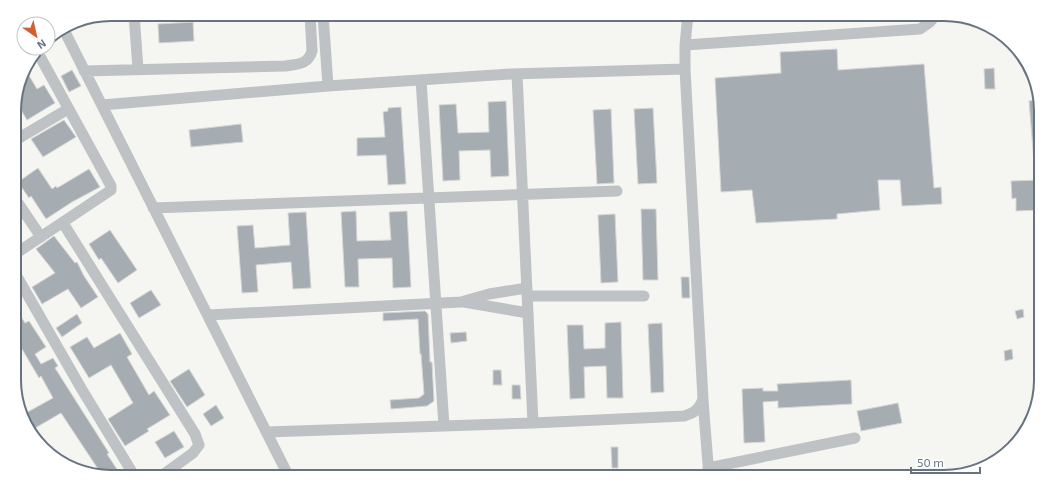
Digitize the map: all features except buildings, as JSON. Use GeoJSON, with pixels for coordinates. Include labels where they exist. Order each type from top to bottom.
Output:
{"type":"FeatureCollection","features":[{"type":"Feature","properties":{"kind":"street"},"geometry":{"type":"LineString","coordinates":[[135,21],[138,69]]}},
{"type":"Feature","properties":{"kind":"street"},"geometry":{"type":"LineString","coordinates":[[84,71],[285,66],[304,63],[310,57],[312,51],[310,21]]}},
{"type":"Feature","properties":{"kind":"street"},"geometry":{"type":"LineString","coordinates":[[323,21],[328,86]]}},
{"type":"Feature","properties":{"kind":"street"},"geometry":{"type":"LineString","coordinates":[[687,21],[685,69],[708,470]]}},
{"type":"Feature","properties":{"kind":"street"},"geometry":{"type":"LineString","coordinates":[[685,45],[920,29],[931,21]]}},
{"type":"Feature","properties":{"kind":"street"},"geometry":{"type":"LineString","coordinates":[[65,34],[286,470]]}},
{"type":"Feature","properties":{"kind":"street"},"geometry":{"type":"LineString","coordinates":[[21,250],[111,190],[111,186],[40,56]]}},
{"type":"Feature","properties":{"kind":"street"},"geometry":{"type":"LineString","coordinates":[[102,105],[328,86],[517,74],[685,69]]}},
{"type":"Feature","properties":{"kind":"street"},"geometry":{"type":"LineString","coordinates":[[517,74],[533,423]]}},
{"type":"Feature","properties":{"kind":"street"},"geometry":{"type":"LineString","coordinates":[[421,80],[444,426]]}},
{"type":"Feature","properties":{"kind":"street"},"geometry":{"type":"LineString","coordinates":[[21,137],[68,109]]}},
{"type":"Feature","properties":{"kind":"street"},"geometry":{"type":"LineString","coordinates":[[153,208],[617,191]]}},
{"type":"Feature","properties":{"kind":"street"},"geometry":{"type":"LineString","coordinates":[[21,207],[41,237]]}},
{"type":"Feature","properties":{"kind":"street"},"geometry":{"type":"LineString","coordinates":[[63,222],[195,434],[199,445],[193,453],[170,470]]}},
{"type":"Feature","properties":{"kind":"street"},"geometry":{"type":"LineString","coordinates":[[21,283],[81,388],[132,470]]}},
{"type":"Feature","properties":{"kind":"street"},"geometry":{"type":"LineString","coordinates":[[461,302],[489,294],[527,292],[644,296]]}},
{"type":"Feature","properties":{"kind":"street"},"geometry":{"type":"LineString","coordinates":[[208,315],[461,302],[528,313]]}},
{"type":"Feature","properties":{"kind":"street"},"geometry":{"type":"LineString","coordinates":[[267,432],[533,423],[684,416],[694,413],[700,408],[703,399]]}},
{"type":"Feature","properties":{"kind":"street"},"geometry":{"type":"LineString","coordinates":[[721,470],[855,438]]}}]}
